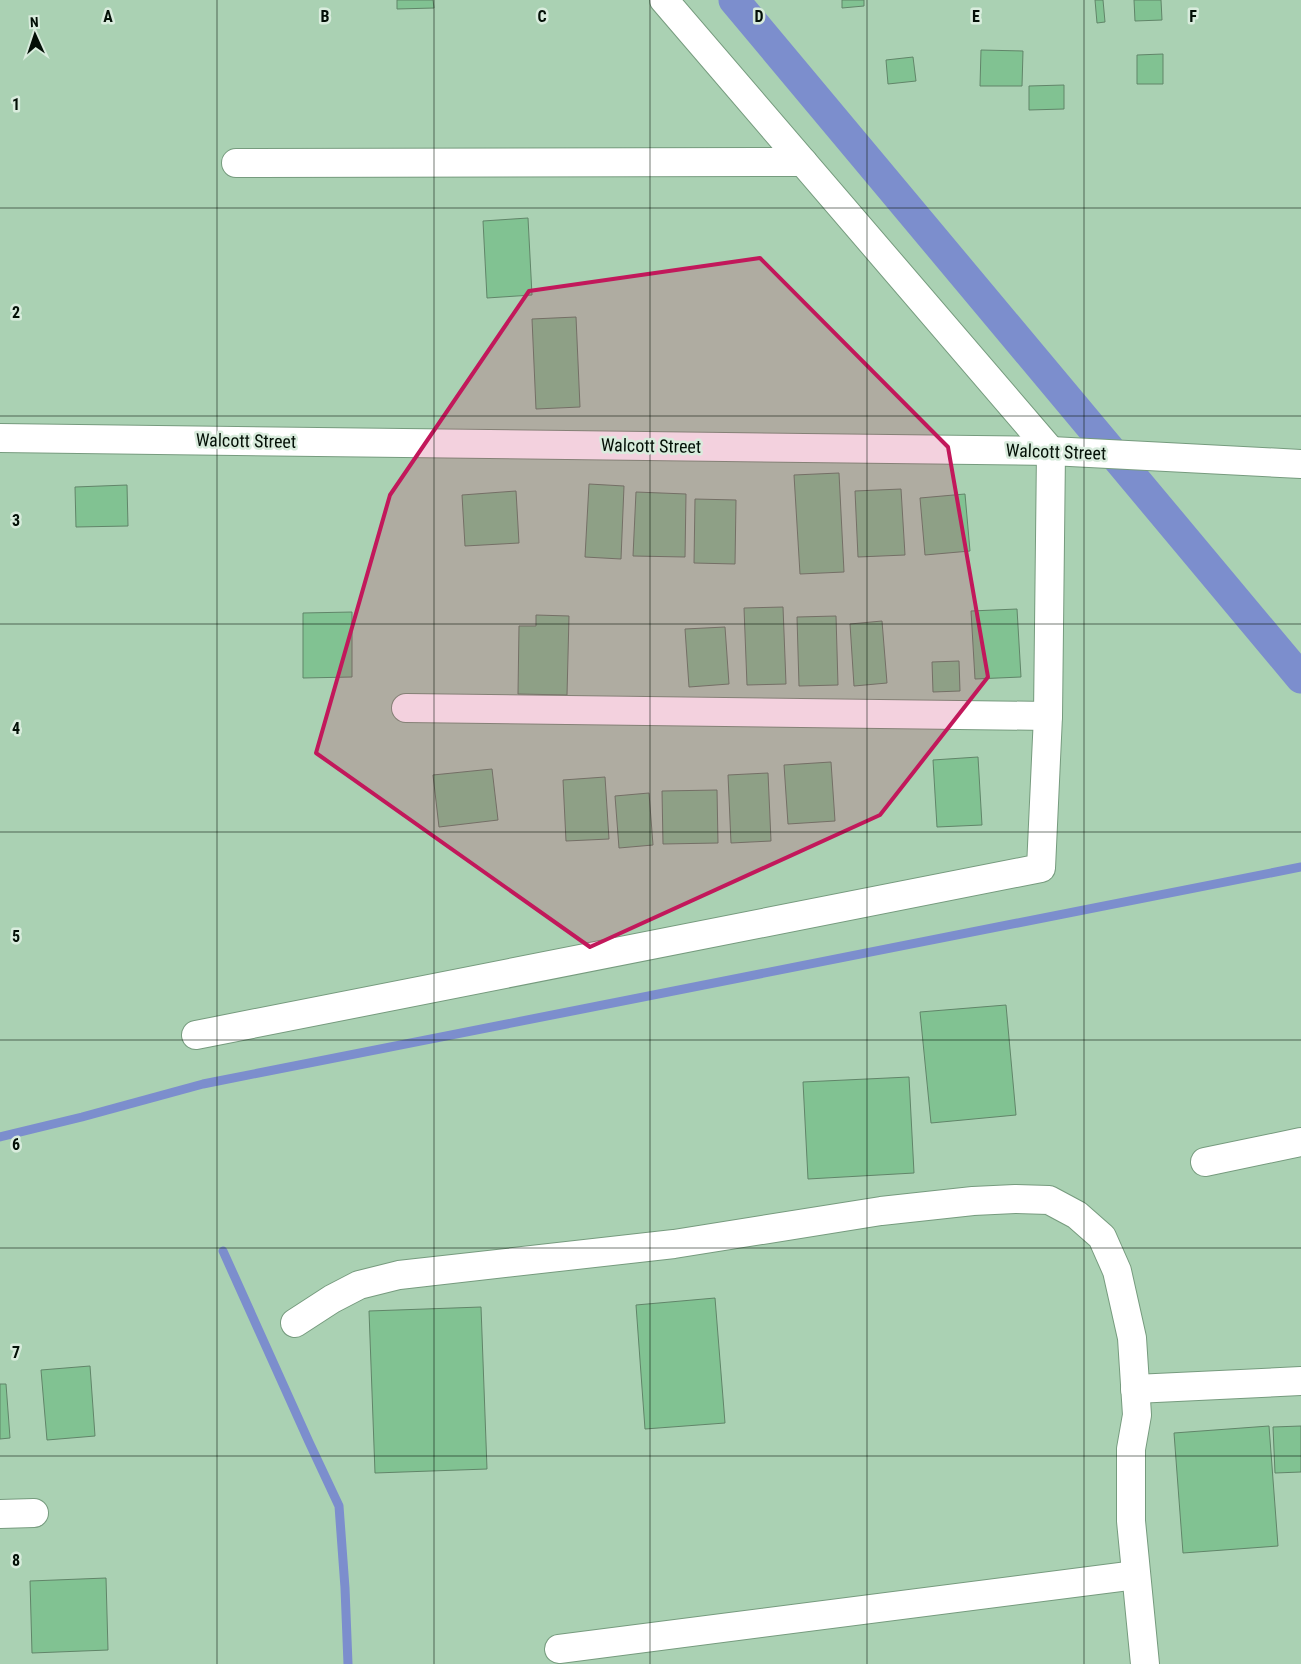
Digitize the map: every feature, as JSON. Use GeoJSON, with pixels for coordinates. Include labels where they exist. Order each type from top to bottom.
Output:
{"type":"FeatureCollection","features":[{"type":"Feature","properties":{"kind":"street"},"geometry":{"type":"LineString","coordinates":[[196,1035],[1041,868],[1048,716],[1051,451],[664,0]]}},
{"type":"Feature","properties":{"kind":"street"},"geometry":{"type":"LineString","coordinates":[[236,163],[803,162]]}},
{"type":"Feature","properties":{"kind":"street","name":"Walcott Street"},"geometry":{"type":"LineString","coordinates":[[0,438],[1051,451],[1301,464]]}},
{"type":"Feature","properties":{"kind":"street"},"geometry":{"type":"LineString","coordinates":[[406,708],[1048,716]]}},
{"type":"Feature","properties":{"kind":"street"},"geometry":{"type":"LineString","coordinates":[[1205,1162],[1301,1142]]}},
{"type":"Feature","properties":{"kind":"street"},"geometry":{"type":"LineString","coordinates":[[296,1324],[332,1298],[358,1285],[399,1275],[674,1244],[881,1211],[973,1201],[1049,1200],[1077,1215],[1102,1237],[1117,1271],[1132,1338],[1137,1415],[1131,1449],[1131,1521],[1145,1664]]}},
{"type":"Feature","properties":{"kind":"street"},"geometry":{"type":"LineString","coordinates":[[1135,1388],[1301,1381]]}},
{"type":"Feature","properties":{"kind":"street"},"geometry":{"type":"LineString","coordinates":[[0,1514],[34,1513]]}},
{"type":"Feature","properties":{"kind":"street"},"geometry":{"type":"LineString","coordinates":[[559,1649],[1136,1575]]}},
{"type":"Feature","properties":{"kind":"highlighted area"},"geometry":{"type":"Polygon","coordinates":[[[760,258],[948,447],[988,677],[880,815],[590,947],[316,753],[390,495],[529,291],[760,258]]]}},
{"type":"Feature","properties":{"kind":"building"},"geometry":{"type":"Polygon","coordinates":[[[397,0],[433,0],[434,8],[397,9],[397,0]]]}},
{"type":"Feature","properties":{"kind":"building"},"geometry":{"type":"Polygon","coordinates":[[[842,0],[864,0],[864,6],[842,8],[842,0]]]}},
{"type":"Feature","properties":{"kind":"building"},"geometry":{"type":"Polygon","coordinates":[[[1095,0],[1103,0],[1105,22],[1097,23],[1095,0]]]}},
{"type":"Feature","properties":{"kind":"building"},"geometry":{"type":"Polygon","coordinates":[[[1134,0],[1161,0],[1162,20],[1135,21],[1134,0]]]}},
{"type":"Feature","properties":{"kind":"building"},"geometry":{"type":"Polygon","coordinates":[[[981,50],[1023,51],[1022,86],[980,86],[981,50]]]}},
{"type":"Feature","properties":{"kind":"building"},"geometry":{"type":"Polygon","coordinates":[[[1163,54],[1163,84],[1137,84],[1137,55],[1163,54]]]}},
{"type":"Feature","properties":{"kind":"building"},"geometry":{"type":"Polygon","coordinates":[[[913,57],[916,81],[888,84],[886,60],[913,57]]]}},
{"type":"Feature","properties":{"kind":"building"},"geometry":{"type":"Polygon","coordinates":[[[1064,85],[1064,109],[1029,110],[1029,86],[1064,85]]]}},
{"type":"Feature","properties":{"kind":"building"},"geometry":{"type":"Polygon","coordinates":[[[528,218],[532,295],[487,298],[483,221],[528,218]]]}},
{"type":"Feature","properties":{"kind":"building"},"geometry":{"type":"Polygon","coordinates":[[[576,317],[580,407],[536,409],[532,319],[576,317]]]}},
{"type":"Feature","properties":{"kind":"building"},"geometry":{"type":"Polygon","coordinates":[[[839,473],[844,572],[800,574],[794,475],[839,473]]]}},
{"type":"Feature","properties":{"kind":"building"},"geometry":{"type":"Polygon","coordinates":[[[589,484],[624,486],[621,559],[585,557],[589,484]]]}},
{"type":"Feature","properties":{"kind":"building"},"geometry":{"type":"Polygon","coordinates":[[[127,485],[128,526],[76,527],[75,487],[127,485]]]}},
{"type":"Feature","properties":{"kind":"building"},"geometry":{"type":"Polygon","coordinates":[[[901,489],[905,555],[858,557],[855,491],[901,489]]]}},
{"type":"Feature","properties":{"kind":"building"},"geometry":{"type":"Polygon","coordinates":[[[516,491],[519,543],[465,546],[462,495],[516,491]]]}},
{"type":"Feature","properties":{"kind":"building"},"geometry":{"type":"Polygon","coordinates":[[[636,492],[686,494],[685,557],[633,556],[636,492]]]}},
{"type":"Feature","properties":{"kind":"building"},"geometry":{"type":"Polygon","coordinates":[[[965,494],[970,551],[925,555],[920,498],[965,494]]]}},
{"type":"Feature","properties":{"kind":"building"},"geometry":{"type":"Polygon","coordinates":[[[695,499],[736,500],[735,564],[694,563],[695,499]]]}},
{"type":"Feature","properties":{"kind":"building"},"geometry":{"type":"Polygon","coordinates":[[[783,607],[786,684],[747,685],[744,608],[783,607]]]}},
{"type":"Feature","properties":{"kind":"building"},"geometry":{"type":"Polygon","coordinates":[[[1017,609],[1021,677],[975,679],[971,611],[1017,609]]]}},
{"type":"Feature","properties":{"kind":"building"},"geometry":{"type":"Polygon","coordinates":[[[352,612],[352,677],[303,678],[303,613],[352,612]]]}},
{"type":"Feature","properties":{"kind":"building"},"geometry":{"type":"Polygon","coordinates":[[[536,615],[569,616],[567,695],[518,694],[519,626],[536,626],[536,615]]]}},
{"type":"Feature","properties":{"kind":"building"},"geometry":{"type":"Polygon","coordinates":[[[836,616],[838,685],[799,686],[797,617],[836,616]]]}},
{"type":"Feature","properties":{"kind":"building"},"geometry":{"type":"Polygon","coordinates":[[[882,621],[887,683],[854,686],[850,624],[882,621]]]}},
{"type":"Feature","properties":{"kind":"building"},"geometry":{"type":"Polygon","coordinates":[[[725,627],[729,684],[689,687],[685,629],[725,627]]]}},
{"type":"Feature","properties":{"kind":"building"},"geometry":{"type":"Polygon","coordinates":[[[959,661],[960,691],[933,692],[932,662],[959,661]]]}},
{"type":"Feature","properties":{"kind":"building"},"geometry":{"type":"Polygon","coordinates":[[[978,757],[982,825],[937,827],[933,760],[978,757]]]}},
{"type":"Feature","properties":{"kind":"building"},"geometry":{"type":"Polygon","coordinates":[[[831,762],[835,821],[788,824],[784,765],[831,762]]]}},
{"type":"Feature","properties":{"kind":"building"},"geometry":{"type":"Polygon","coordinates":[[[492,769],[498,820],[439,827],[433,775],[492,769]]]}},
{"type":"Feature","properties":{"kind":"building"},"geometry":{"type":"Polygon","coordinates":[[[768,773],[771,841],[731,843],[728,775],[768,773]]]}},
{"type":"Feature","properties":{"kind":"building"},"geometry":{"type":"Polygon","coordinates":[[[605,777],[609,839],[566,841],[563,780],[605,777]]]}},
{"type":"Feature","properties":{"kind":"building"},"geometry":{"type":"Polygon","coordinates":[[[717,790],[718,843],[663,844],[662,791],[717,790]]]}},
{"type":"Feature","properties":{"kind":"building"},"geometry":{"type":"Polygon","coordinates":[[[649,793],[653,845],[619,848],[615,796],[649,793]]]}},
{"type":"Feature","properties":{"kind":"building"},"geometry":{"type":"Polygon","coordinates":[[[1006,1005],[1016,1115],[931,1123],[920,1012],[1006,1005]]]}},
{"type":"Feature","properties":{"kind":"building"},"geometry":{"type":"Polygon","coordinates":[[[909,1077],[914,1173],[808,1179],[803,1082],[909,1077]]]}},
{"type":"Feature","properties":{"kind":"building"},"geometry":{"type":"Polygon","coordinates":[[[715,1298],[725,1423],[645,1429],[636,1305],[715,1298]]]}},
{"type":"Feature","properties":{"kind":"building"},"geometry":{"type":"Polygon","coordinates":[[[481,1307],[487,1469],[375,1473],[369,1311],[481,1307]]]}},
{"type":"Feature","properties":{"kind":"building"},"geometry":{"type":"Polygon","coordinates":[[[90,1366],[95,1436],[47,1440],[41,1370],[90,1366]]]}},
{"type":"Feature","properties":{"kind":"building"},"geometry":{"type":"Polygon","coordinates":[[[0,1384],[6,1384],[10,1438],[0,1439],[0,1384]]]}},
{"type":"Feature","properties":{"kind":"building"},"geometry":{"type":"Polygon","coordinates":[[[1269,1426],[1278,1546],[1183,1553],[1174,1433],[1269,1426]]]}},
{"type":"Feature","properties":{"kind":"building"},"geometry":{"type":"Polygon","coordinates":[[[1301,1426],[1301,1472],[1275,1473],[1273,1427],[1301,1426]]]}},
{"type":"Feature","properties":{"kind":"building"},"geometry":{"type":"Polygon","coordinates":[[[106,1578],[108,1650],[32,1653],[30,1581],[106,1578]]]}},
{"type":"Feature","properties":{"kind":"waterway"},"geometry":{"type":"LineString","coordinates":[[734,0],[1301,678]]}},
{"type":"Feature","properties":{"kind":"waterway"},"geometry":{"type":"LineString","coordinates":[[0,1137],[203,1084],[1301,867]]}},
{"type":"Feature","properties":{"kind":"waterway"},"geometry":{"type":"LineString","coordinates":[[223,1251],[339,1506],[348,1664]]}}]}
